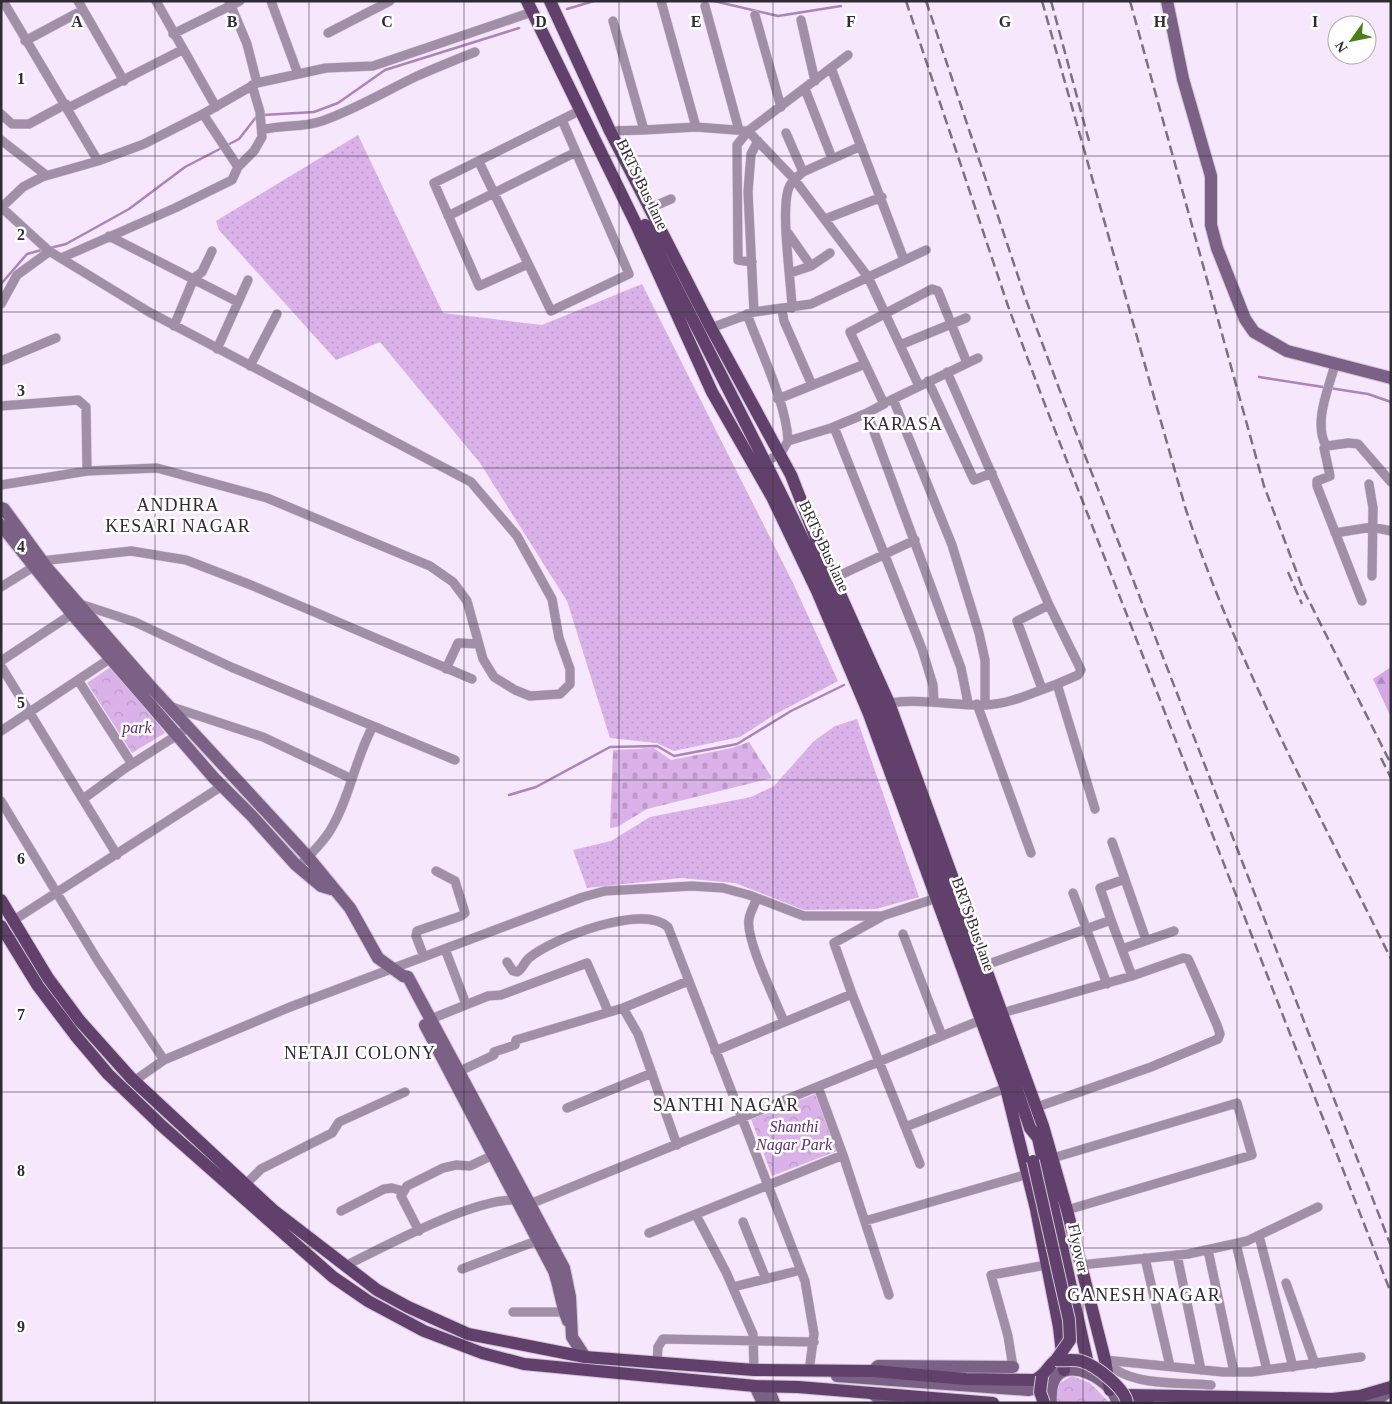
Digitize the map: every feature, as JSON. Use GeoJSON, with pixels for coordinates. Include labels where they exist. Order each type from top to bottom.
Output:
{"type":"FeatureCollection","features":[{"type":"Feature","properties":{"kind":"main road"},"geometry":{"type":"LineString","coordinates":[[550,1],[610,131],[711,328],[781,453],[889,703],[1037,1107],[1044,1159],[1067,1210],[1105,1360],[1110,1390]]}},
{"type":"Feature","properties":{"kind":"main road"},"geometry":{"type":"LineString","coordinates":[[532,5],[636,224],[712,392],[761,464],[856,683],[1006,1088],[1028,1174],[1059,1327],[1060,1365],[1079,1361],[1097,1368],[1122,1400],[1332,1399],[1360,1396],[1391,1388]]}},
{"type":"Feature","properties":{"kind":"main road","name":"BRTS Bus lane"},"geometry":{"type":"LineString","coordinates":[[532,5],[700,336],[761,464],[836,609],[877,705],[1004,1049],[1032,1135]]}},
{"type":"Feature","properties":{"kind":"main road"},"geometry":{"type":"LineString","coordinates":[[1,900],[48,978],[80,1021],[134,1081],[274,1210],[377,1290],[408,1307],[468,1334],[585,1358],[754,1370],[873,1371],[966,1379],[1047,1381],[1040,1392],[1044,1403]]}},
{"type":"Feature","properties":{"kind":"main road"},"geometry":{"type":"LineString","coordinates":[[1,926],[38,986],[108,1074],[162,1126],[333,1277],[368,1301],[424,1331],[482,1353],[524,1364],[762,1386],[798,1387],[873,1394],[894,1399],[993,1403]]}},
{"type":"Feature","properties":{"kind":"main road","name":"Flyover"},"geometry":{"type":"LineString","coordinates":[[1032,1135],[1044,1159],[1088,1364]]}},
{"type":"Feature","properties":{"kind":"main road","name":"Flyover"},"geometry":{"type":"LineString","coordinates":[[1044,1159],[1069,1320],[1070,1340],[1060,1365],[1048,1366],[1047,1381]]}},
{"type":"Feature","properties":{"kind":"street"},"geometry":{"type":"LineString","coordinates":[[3,1],[25,41],[67,106],[98,161]]}},
{"type":"Feature","properties":{"kind":"street"},"geometry":{"type":"LineString","coordinates":[[156,1],[182,50],[216,107]]}},
{"type":"Feature","properties":{"kind":"street"},"geometry":{"type":"LineString","coordinates":[[173,34],[230,3],[240,1]]}},
{"type":"Feature","properties":{"kind":"street"},"geometry":{"type":"LineString","coordinates":[[271,1],[298,74]]}},
{"type":"Feature","properties":{"kind":"street"},"geometry":{"type":"LineString","coordinates":[[328,33],[390,1]]}},
{"type":"Feature","properties":{"kind":"street"},"geometry":{"type":"LineString","coordinates":[[661,1],[696,127]]}},
{"type":"Feature","properties":{"kind":"street"},"geometry":{"type":"LineString","coordinates":[[1166,1],[1183,78],[1211,176],[1213,232],[1244,319],[1254,332],[1280,348],[1310,358],[1391,378]]}},
{"type":"Feature","properties":{"kind":"street"},"geometry":{"type":"LineString","coordinates":[[61,258],[218,188],[232,180],[238,167],[258,146],[262,130],[255,84],[247,44],[230,3]]}},
{"type":"Feature","properties":{"kind":"street"},"geometry":{"type":"LineString","coordinates":[[25,41],[81,5],[124,81]]}},
{"type":"Feature","properties":{"kind":"street"},"geometry":{"type":"LineString","coordinates":[[1,485],[87,471],[157,468],[266,498],[430,566],[453,582],[467,601],[483,659],[494,677],[515,690],[530,696],[560,694],[570,684],[570,669],[559,638],[552,599],[517,536],[471,482],[174,326],[61,258],[1,208],[23,187],[46,175],[98,161],[157,138],[255,84],[326,68],[373,66],[532,5]]}},
{"type":"Feature","properties":{"kind":"street"},"geometry":{"type":"LineString","coordinates":[[705,6],[751,135],[746,315],[778,399],[787,430],[788,442],[781,453],[761,464]]}},
{"type":"Feature","properties":{"kind":"street"},"geometry":{"type":"LineString","coordinates":[[755,15],[781,108]]}},
{"type":"Feature","properties":{"kind":"street"},"geometry":{"type":"LineString","coordinates":[[612,20],[644,130]]}},
{"type":"Feature","properties":{"kind":"street"},"geometry":{"type":"LineString","coordinates":[[801,20],[815,80]]}},
{"type":"Feature","properties":{"kind":"street"},"geometry":{"type":"LineString","coordinates":[[1,114],[12,124],[19,126],[29,124],[124,81],[182,50]]}},
{"type":"Feature","properties":{"kind":"street"},"geometry":{"type":"LineString","coordinates":[[262,130],[282,125],[302,126],[320,122],[355,108],[415,77],[475,52]]}},
{"type":"Feature","properties":{"kind":"street"},"geometry":{"type":"LineString","coordinates":[[746,262],[738,260],[737,145],[781,108],[806,91],[815,80],[832,71],[848,55]]}},
{"type":"Feature","properties":{"kind":"street"},"geometry":{"type":"LineString","coordinates":[[832,71],[882,197],[904,260]]}},
{"type":"Feature","properties":{"kind":"street"},"geometry":{"type":"LineString","coordinates":[[806,91],[832,158]]}},
{"type":"Feature","properties":{"kind":"street"},"geometry":{"type":"LineString","coordinates":[[528,264],[479,286],[434,184],[581,110]]}},
{"type":"Feature","properties":{"kind":"street"},"geometry":{"type":"LineString","coordinates":[[203,114],[238,167]]}},
{"type":"Feature","properties":{"kind":"street"},"geometry":{"type":"LineString","coordinates":[[479,162],[551,311],[629,274],[562,120]]}},
{"type":"Feature","properties":{"kind":"street"},"geometry":{"type":"LineString","coordinates":[[610,131],[696,127],[751,135],[794,178],[868,278],[919,386]]}},
{"type":"Feature","properties":{"kind":"street"},"geometry":{"type":"LineString","coordinates":[[786,133],[802,172]]}},
{"type":"Feature","properties":{"kind":"street"},"geometry":{"type":"LineString","coordinates":[[1,140],[46,175]]}},
{"type":"Feature","properties":{"kind":"street"},"geometry":{"type":"LineString","coordinates":[[792,308],[787,231],[788,189],[794,178],[802,172],[862,146]]}},
{"type":"Feature","properties":{"kind":"street"},"geometry":{"type":"LineString","coordinates":[[448,216],[576,152]]}},
{"type":"Feature","properties":{"kind":"street"},"geometry":{"type":"LineString","coordinates":[[825,219],[882,197]]}},
{"type":"Feature","properties":{"kind":"street"},"geometry":{"type":"LineString","coordinates":[[650,208],[671,199]]}},
{"type":"Feature","properties":{"kind":"street"},"geometry":{"type":"LineString","coordinates":[[787,231],[811,266]]}},
{"type":"Feature","properties":{"kind":"street"},"geometry":{"type":"LineString","coordinates":[[109,236],[238,302]]}},
{"type":"Feature","properties":{"kind":"street"},"geometry":{"type":"LineString","coordinates":[[1,304],[17,275],[48,249]]}},
{"type":"Feature","properties":{"kind":"street"},"geometry":{"type":"LineString","coordinates":[[711,328],[746,315],[811,304],[926,250]]}},
{"type":"Feature","properties":{"kind":"street"},"geometry":{"type":"LineString","coordinates":[[174,326],[194,278],[202,272],[212,251]]}},
{"type":"Feature","properties":{"kind":"street"},"geometry":{"type":"LineString","coordinates":[[790,273],[811,266],[830,253]]}},
{"type":"Feature","properties":{"kind":"street"},"geometry":{"type":"LineString","coordinates":[[217,349],[248,280]]}},
{"type":"Feature","properties":{"kind":"street"},"geometry":{"type":"LineString","coordinates":[[967,363],[936,289],[850,332],[865,364],[888,402],[952,545],[979,632],[984,660],[977,704]]}},
{"type":"Feature","properties":{"kind":"street"},"geometry":{"type":"LineString","coordinates":[[782,310],[784,321],[812,385]]}},
{"type":"Feature","properties":{"kind":"street"},"geometry":{"type":"LineString","coordinates":[[250,366],[276,314]]}},
{"type":"Feature","properties":{"kind":"street"},"geometry":{"type":"LineString","coordinates":[[900,345],[966,318]]}},
{"type":"Feature","properties":{"kind":"street"},"geometry":{"type":"LineString","coordinates":[[1,361],[56,338]]}},
{"type":"Feature","properties":{"kind":"street"},"geometry":{"type":"LineString","coordinates":[[788,442],[834,427],[867,413],[928,381],[978,358]]}},
{"type":"Feature","properties":{"kind":"street"},"geometry":{"type":"LineString","coordinates":[[778,399],[865,364]]}},
{"type":"Feature","properties":{"kind":"street"},"geometry":{"type":"LineString","coordinates":[[1335,364],[1327,392],[1322,423],[1323,441],[1326,446],[1324,450],[1330,476],[1317,481],[1317,486],[1322,503],[1362,601]]}},
{"type":"Feature","properties":{"kind":"street"},"geometry":{"type":"LineString","coordinates":[[889,703],[934,701],[977,704],[1014,700],[1078,675],[1082,670],[1049,605],[947,372]]}},
{"type":"Feature","properties":{"kind":"street"},"geometry":{"type":"LineString","coordinates":[[928,381],[974,480],[992,473]]}},
{"type":"Feature","properties":{"kind":"street"},"geometry":{"type":"LineString","coordinates":[[1,406],[83,402],[86,406],[87,471]]}},
{"type":"Feature","properties":{"kind":"street"},"geometry":{"type":"LineString","coordinates":[[867,413],[1031,853]]}},
{"type":"Feature","properties":{"kind":"street"},"geometry":{"type":"LineString","coordinates":[[834,427],[922,649],[933,685],[934,701]]}},
{"type":"Feature","properties":{"kind":"street"},"geometry":{"type":"LineString","coordinates":[[1326,446],[1348,443],[1358,444],[1391,482]]}},
{"type":"Feature","properties":{"kind":"street"},"geometry":{"type":"LineString","coordinates":[[1369,484],[1373,508],[1372,576]]}},
{"type":"Feature","properties":{"kind":"street"},"geometry":{"type":"LineString","coordinates":[[1,508],[4,509],[38,563]]}},
{"type":"Feature","properties":{"kind":"street"},"geometry":{"type":"LineString","coordinates":[[1,526],[38,563],[115,655],[183,731],[308,856],[333,890],[350,908],[378,958],[403,976],[408,977],[460,1071],[566,1276],[570,1297],[572,1337],[585,1358]]}},
{"type":"Feature","properties":{"kind":"street"},"geometry":{"type":"LineString","coordinates":[[1335,533],[1372,527],[1391,530]]}},
{"type":"Feature","properties":{"kind":"street"},"geometry":{"type":"LineString","coordinates":[[834,578],[915,540]]}},
{"type":"Feature","properties":{"kind":"street"},"geometry":{"type":"LineString","coordinates":[[1,587],[38,563],[131,551],[186,560],[251,585],[472,679]]}},
{"type":"Feature","properties":{"kind":"street"},"geometry":{"type":"LineString","coordinates":[[1042,689],[1017,621],[1049,605]]}},
{"type":"Feature","properties":{"kind":"street"},"geometry":{"type":"LineString","coordinates":[[1,661],[76,609],[135,622],[232,667],[455,760]]}},
{"type":"Feature","properties":{"kind":"street"},"geometry":{"type":"LineString","coordinates":[[446,669],[458,643],[478,644]]}},
{"type":"Feature","properties":{"kind":"street"},"geometry":{"type":"LineString","coordinates":[[1,731],[115,655]]}},
{"type":"Feature","properties":{"kind":"street"},"geometry":{"type":"LineString","coordinates":[[115,655],[171,707],[183,731],[222,786],[298,867],[321,886],[333,890]]}},
{"type":"Feature","properties":{"kind":"street"},"geometry":{"type":"LineString","coordinates":[[1,666],[117,855]]}},
{"type":"Feature","properties":{"kind":"street"},"geometry":{"type":"LineString","coordinates":[[78,680],[132,764]]}},
{"type":"Feature","properties":{"kind":"street"},"geometry":{"type":"LineString","coordinates":[[1056,684],[1095,809]]}},
{"type":"Feature","properties":{"kind":"street"},"geometry":{"type":"LineString","coordinates":[[171,707],[263,737],[352,779]]}},
{"type":"Feature","properties":{"kind":"street"},"geometry":{"type":"LineString","coordinates":[[298,867],[330,831],[352,779],[362,746],[373,726]]}},
{"type":"Feature","properties":{"kind":"street"},"geometry":{"type":"LineString","coordinates":[[83,800],[132,764],[183,731]]}},
{"type":"Feature","properties":{"kind":"street"},"geometry":{"type":"LineString","coordinates":[[14,920],[222,786]]}},
{"type":"Feature","properties":{"kind":"street"},"geometry":{"type":"LineString","coordinates":[[1,802],[133,1015],[164,1060]]}},
{"type":"Feature","properties":{"kind":"street"},"geometry":{"type":"LineString","coordinates":[[1112,842],[1146,940]]}},
{"type":"Feature","properties":{"kind":"street"},"geometry":{"type":"LineString","coordinates":[[424,957],[416,936],[417,931],[461,916],[464,913],[456,882],[436,871]]}},
{"type":"Feature","properties":{"kind":"street"},"geometry":{"type":"LineString","coordinates":[[1125,880],[1100,888],[1132,976]]}},
{"type":"Feature","properties":{"kind":"street"},"geometry":{"type":"LineString","coordinates":[[134,1081],[164,1060],[290,1007],[583,897],[605,891],[692,886],[723,888],[757,898],[804,916],[882,916]]}},
{"type":"Feature","properties":{"kind":"street"},"geometry":{"type":"LineString","coordinates":[[1073,894],[1107,984]]}},
{"type":"Feature","properties":{"kind":"street"},"geometry":{"type":"LineString","coordinates":[[757,898],[748,920],[751,934],[758,960],[784,1022]]}},
{"type":"Feature","properties":{"kind":"street"},"geometry":{"type":"LineString","coordinates":[[920,1164],[852,994],[834,942],[882,916],[937,898]]}},
{"type":"Feature","properties":{"kind":"street"},"geometry":{"type":"LineString","coordinates":[[507,962],[513,971],[517,972],[528,959],[567,938],[606,923],[656,919],[670,930],[688,981],[801,1270],[807,1292],[814,1342],[803,1371],[816,1375],[1028,1390],[1047,1381],[1051,1403]]}},
{"type":"Feature","properties":{"kind":"street"},"geometry":{"type":"LineString","coordinates":[[986,965],[1111,920]]}},
{"type":"Feature","properties":{"kind":"street"},"geometry":{"type":"LineString","coordinates":[[1122,949],[1174,931]]}},
{"type":"Feature","properties":{"kind":"street"},"geometry":{"type":"LineString","coordinates":[[904,934],[942,1036]]}},
{"type":"Feature","properties":{"kind":"street"},"geometry":{"type":"LineString","coordinates":[[445,949],[466,1004]]}},
{"type":"Feature","properties":{"kind":"street"},"geometry":{"type":"LineString","coordinates":[[1002,1013],[1107,984],[1175,959],[1188,959],[1217,1025],[1220,1038],[1151,1067],[1037,1107]]}},
{"type":"Feature","properties":{"kind":"street"},"geometry":{"type":"LineString","coordinates":[[431,1019],[488,996],[511,992],[587,962],[608,1011]]}},
{"type":"Feature","properties":{"kind":"street"},"geometry":{"type":"LineString","coordinates":[[403,976],[403,984],[554,1271],[564,1312],[570,1326]]}},
{"type":"Feature","properties":{"kind":"street"},"geometry":{"type":"LineString","coordinates":[[460,1071],[494,1055],[494,1052],[515,1045],[516,1040],[608,1011],[624,1008],[688,981]]}},
{"type":"Feature","properties":{"kind":"street"},"geometry":{"type":"LineString","coordinates":[[715,1051],[852,994]]}},
{"type":"Feature","properties":{"kind":"street"},"geometry":{"type":"LineString","coordinates":[[624,1008],[638,1034],[677,1145]]}},
{"type":"Feature","properties":{"kind":"street"},"geometry":{"type":"LineString","coordinates":[[345,1266],[419,1231],[492,1203],[517,1199],[530,1204],[981,1020]]}},
{"type":"Feature","properties":{"kind":"street"},"geometry":{"type":"LineString","coordinates":[[567,1108],[652,1073]]}},
{"type":"Feature","properties":{"kind":"street"},"geometry":{"type":"LineString","coordinates":[[818,1087],[844,1155],[889,1295]]}},
{"type":"Feature","properties":{"kind":"street"},"geometry":{"type":"LineString","coordinates":[[906,1128],[1006,1088]]}},
{"type":"Feature","properties":{"kind":"street"},"geometry":{"type":"LineString","coordinates":[[246,1184],[260,1169],[332,1133],[340,1122],[405,1092]]}},
{"type":"Feature","properties":{"kind":"street"},"geometry":{"type":"LineString","coordinates":[[1044,1159],[1237,1103],[1252,1155],[1067,1210]]}},
{"type":"Feature","properties":{"kind":"street"},"geometry":{"type":"LineString","coordinates":[[419,1231],[402,1200],[403,1191],[407,1186],[443,1168],[456,1165],[470,1166],[493,1155]]}},
{"type":"Feature","properties":{"kind":"street"},"geometry":{"type":"LineString","coordinates":[[650,1233],[844,1155]]}},
{"type":"Feature","properties":{"kind":"street"},"geometry":{"type":"LineString","coordinates":[[865,1221],[1028,1174]]}},
{"type":"Feature","properties":{"kind":"street"},"geometry":{"type":"LineString","coordinates":[[341,1211],[384,1189],[392,1188],[403,1191]]}},
{"type":"Feature","properties":{"kind":"street"},"geometry":{"type":"LineString","coordinates":[[1080,1265],[1177,1255],[1236,1244],[1259,1236],[1318,1207]]}},
{"type":"Feature","properties":{"kind":"street"},"geometry":{"type":"LineString","coordinates":[[696,1215],[733,1287],[753,1339],[754,1370]]}},
{"type":"Feature","properties":{"kind":"street"},"geometry":{"type":"LineString","coordinates":[[743,1222],[766,1279]]}},
{"type":"Feature","properties":{"kind":"street"},"geometry":{"type":"LineString","coordinates":[[1259,1236],[1293,1367]]}},
{"type":"Feature","properties":{"kind":"street"},"geometry":{"type":"LineString","coordinates":[[462,1270],[539,1240]]}},
{"type":"Feature","properties":{"kind":"street"},"geometry":{"type":"LineString","coordinates":[[1236,1244],[1267,1370]]}},
{"type":"Feature","properties":{"kind":"street"},"geometry":{"type":"LineString","coordinates":[[1208,1250],[1234,1372]]}},
{"type":"Feature","properties":{"kind":"street"},"geometry":{"type":"LineString","coordinates":[[1177,1255],[1202,1370]]}},
{"type":"Feature","properties":{"kind":"street"},"geometry":{"type":"LineString","coordinates":[[1145,1258],[1170,1366]]}},
{"type":"Feature","properties":{"kind":"street"},"geometry":{"type":"LineString","coordinates":[[873,1371],[878,1366],[907,1364],[1013,1367],[1008,1336],[991,1275],[1046,1265]]}},
{"type":"Feature","properties":{"kind":"street"},"geometry":{"type":"LineString","coordinates":[[733,1287],[801,1270]]}},
{"type":"Feature","properties":{"kind":"street"},"geometry":{"type":"LineString","coordinates":[[1286,1283],[1315,1364]]}},
{"type":"Feature","properties":{"kind":"street"},"geometry":{"type":"LineString","coordinates":[[513,1312],[564,1312]]}},
{"type":"Feature","properties":{"kind":"street"},"geometry":{"type":"LineString","coordinates":[[658,1364],[658,1347],[662,1339],[753,1339],[814,1342]]}},
{"type":"Feature","properties":{"kind":"street"},"geometry":{"type":"LineString","coordinates":[[1105,1360],[1234,1372],[1293,1367],[1361,1356]]}},
{"type":"Feature","properties":{"kind":"street"},"geometry":{"type":"LineString","coordinates":[[1105,1360],[1120,1374],[1134,1378],[1210,1385]]}},
{"type":"Feature","properties":{"kind":"street"},"geometry":{"type":"LineString","coordinates":[[1060,1365],[1085,1372],[1122,1400],[1148,1403]]}},
{"type":"Feature","properties":{"kind":"street"},"geometry":{"type":"LineString","coordinates":[[798,1387],[816,1383],[999,1393],[1034,1396],[1051,1403]]}},
{"type":"Feature","properties":{"kind":"street"},"geometry":{"type":"LineString","coordinates":[[762,1386],[763,1403]]}},
{"type":"Feature","properties":{"kind":"street"},"geometry":{"type":"LineString","coordinates":[[762,1386],[774,1403]]}},
{"type":"Feature","properties":{"kind":"street"},"geometry":{"type":"LineString","coordinates":[[1368,1403],[1380,1398],[1391,1388]]}},
{"type":"Feature","properties":{"kind":"green space"},"geometry":{"type":"Polygon","coordinates":[[[358,135],[443,313],[542,325],[642,284],[792,581],[838,681],[774,715],[740,737],[674,751],[657,743],[610,738],[567,601],[480,463],[380,342],[336,360],[219,230],[216,221],[358,135]]]}},
{"type":"Feature","properties":{"kind":"green space"},"geometry":{"type":"Polygon","coordinates":[[[1391,667],[1391,717],[1373,679],[1391,667]]]}},
{"type":"Feature","properties":{"kind":"green space","name":"park"},"geometry":{"type":"Polygon","coordinates":[[[109,668],[113,668],[165,733],[132,753],[87,683],[109,668]]]}},
{"type":"Feature","properties":{"kind":"green space"},"geometry":{"type":"Polygon","coordinates":[[[857,719],[919,897],[876,909],[804,910],[735,883],[681,878],[587,888],[573,850],[611,841],[650,817],[751,797],[774,786],[814,741],[835,726],[857,719]]]}},
{"type":"Feature","properties":{"kind":"green space"},"geometry":{"type":"Polygon","coordinates":[[[749,742],[772,778],[647,809],[617,827],[610,828],[613,750],[654,748],[671,760],[732,748],[749,742]]]}},
{"type":"Feature","properties":{"kind":"green space","name":"Shanthi Nagar Park"},"geometry":{"type":"Polygon","coordinates":[[[815,1094],[837,1151],[772,1176],[751,1119],[815,1094]]]}},
{"type":"Feature","properties":{"kind":"green space"},"geometry":{"type":"Polygon","coordinates":[[[1072,1376],[1090,1383],[1110,1403],[1058,1403],[1055,1397],[1058,1384],[1072,1376]]]}},
{"type":"Feature","properties":{"kind":"waterway"},"geometry":{"type":"LineString","coordinates":[[567,9],[594,1]]}},
{"type":"Feature","properties":{"kind":"waterway"},"geometry":{"type":"LineString","coordinates":[[714,1],[778,16],[841,6]]}},
{"type":"Feature","properties":{"kind":"waterway"},"geometry":{"type":"LineString","coordinates":[[263,115],[314,112],[338,103],[385,70],[519,28]]}},
{"type":"Feature","properties":{"kind":"waterway"},"geometry":{"type":"LineString","coordinates":[[50,248],[66,244],[129,209],[185,167],[239,139],[257,116]]}},
{"type":"Feature","properties":{"kind":"waterway"},"geometry":{"type":"LineString","coordinates":[[1,284],[27,254],[45,249]]}},
{"type":"Feature","properties":{"kind":"waterway"},"geometry":{"type":"LineString","coordinates":[[1259,377],[1368,394],[1391,402]]}},
{"type":"Feature","properties":{"kind":"waterway"},"geometry":{"type":"LineString","coordinates":[[509,795],[536,787],[610,747],[657,746],[674,756],[737,744],[791,711],[844,685]]}},
{"type":"Feature","properties":{"kind":"railway"},"geometry":{"type":"LineString","coordinates":[[906,1],[1008,306],[1042,397],[1391,1293]]}},
{"type":"Feature","properties":{"kind":"railway"},"geometry":{"type":"LineString","coordinates":[[926,1],[1025,297],[1060,391],[1391,1246]]}},
{"type":"Feature","properties":{"kind":"railway"},"geometry":{"type":"LineString","coordinates":[[1042,1],[1186,510],[1207,568],[1254,682],[1391,959]]}},
{"type":"Feature","properties":{"kind":"railway"},"geometry":{"type":"LineString","coordinates":[[1051,1],[1089,141]]}},
{"type":"Feature","properties":{"kind":"railway"},"geometry":{"type":"LineString","coordinates":[[1130,1],[1264,486],[1303,589],[1391,764]]}},
{"type":"Feature","properties":{"kind":"railway"},"geometry":{"type":"LineString","coordinates":[[1288,572],[1302,604]]}},
{"type":"Feature","properties":{"kind":"railway"},"geometry":{"type":"LineString","coordinates":[[1381,758],[1391,778]]}},
{"type":"Feature","properties":{"kind":"district","name":"KARASA"},"geometry":{"type":"Point","coordinates":[903,424]}},
{"type":"Feature","properties":{"kind":"district","name":"ANDHRA KESARI NAGAR"},"geometry":{"type":"Point","coordinates":[178,515]}},
{"type":"Feature","properties":{"kind":"district","name":"NETAJI COLONY"},"geometry":{"type":"Point","coordinates":[360,1053]}},
{"type":"Feature","properties":{"kind":"district","name":"SANTHI NAGAR"},"geometry":{"type":"Point","coordinates":[726,1105]}},
{"type":"Feature","properties":{"kind":"district","name":"GANESH NAGAR"},"geometry":{"type":"Point","coordinates":[1144,1295]}}]}
